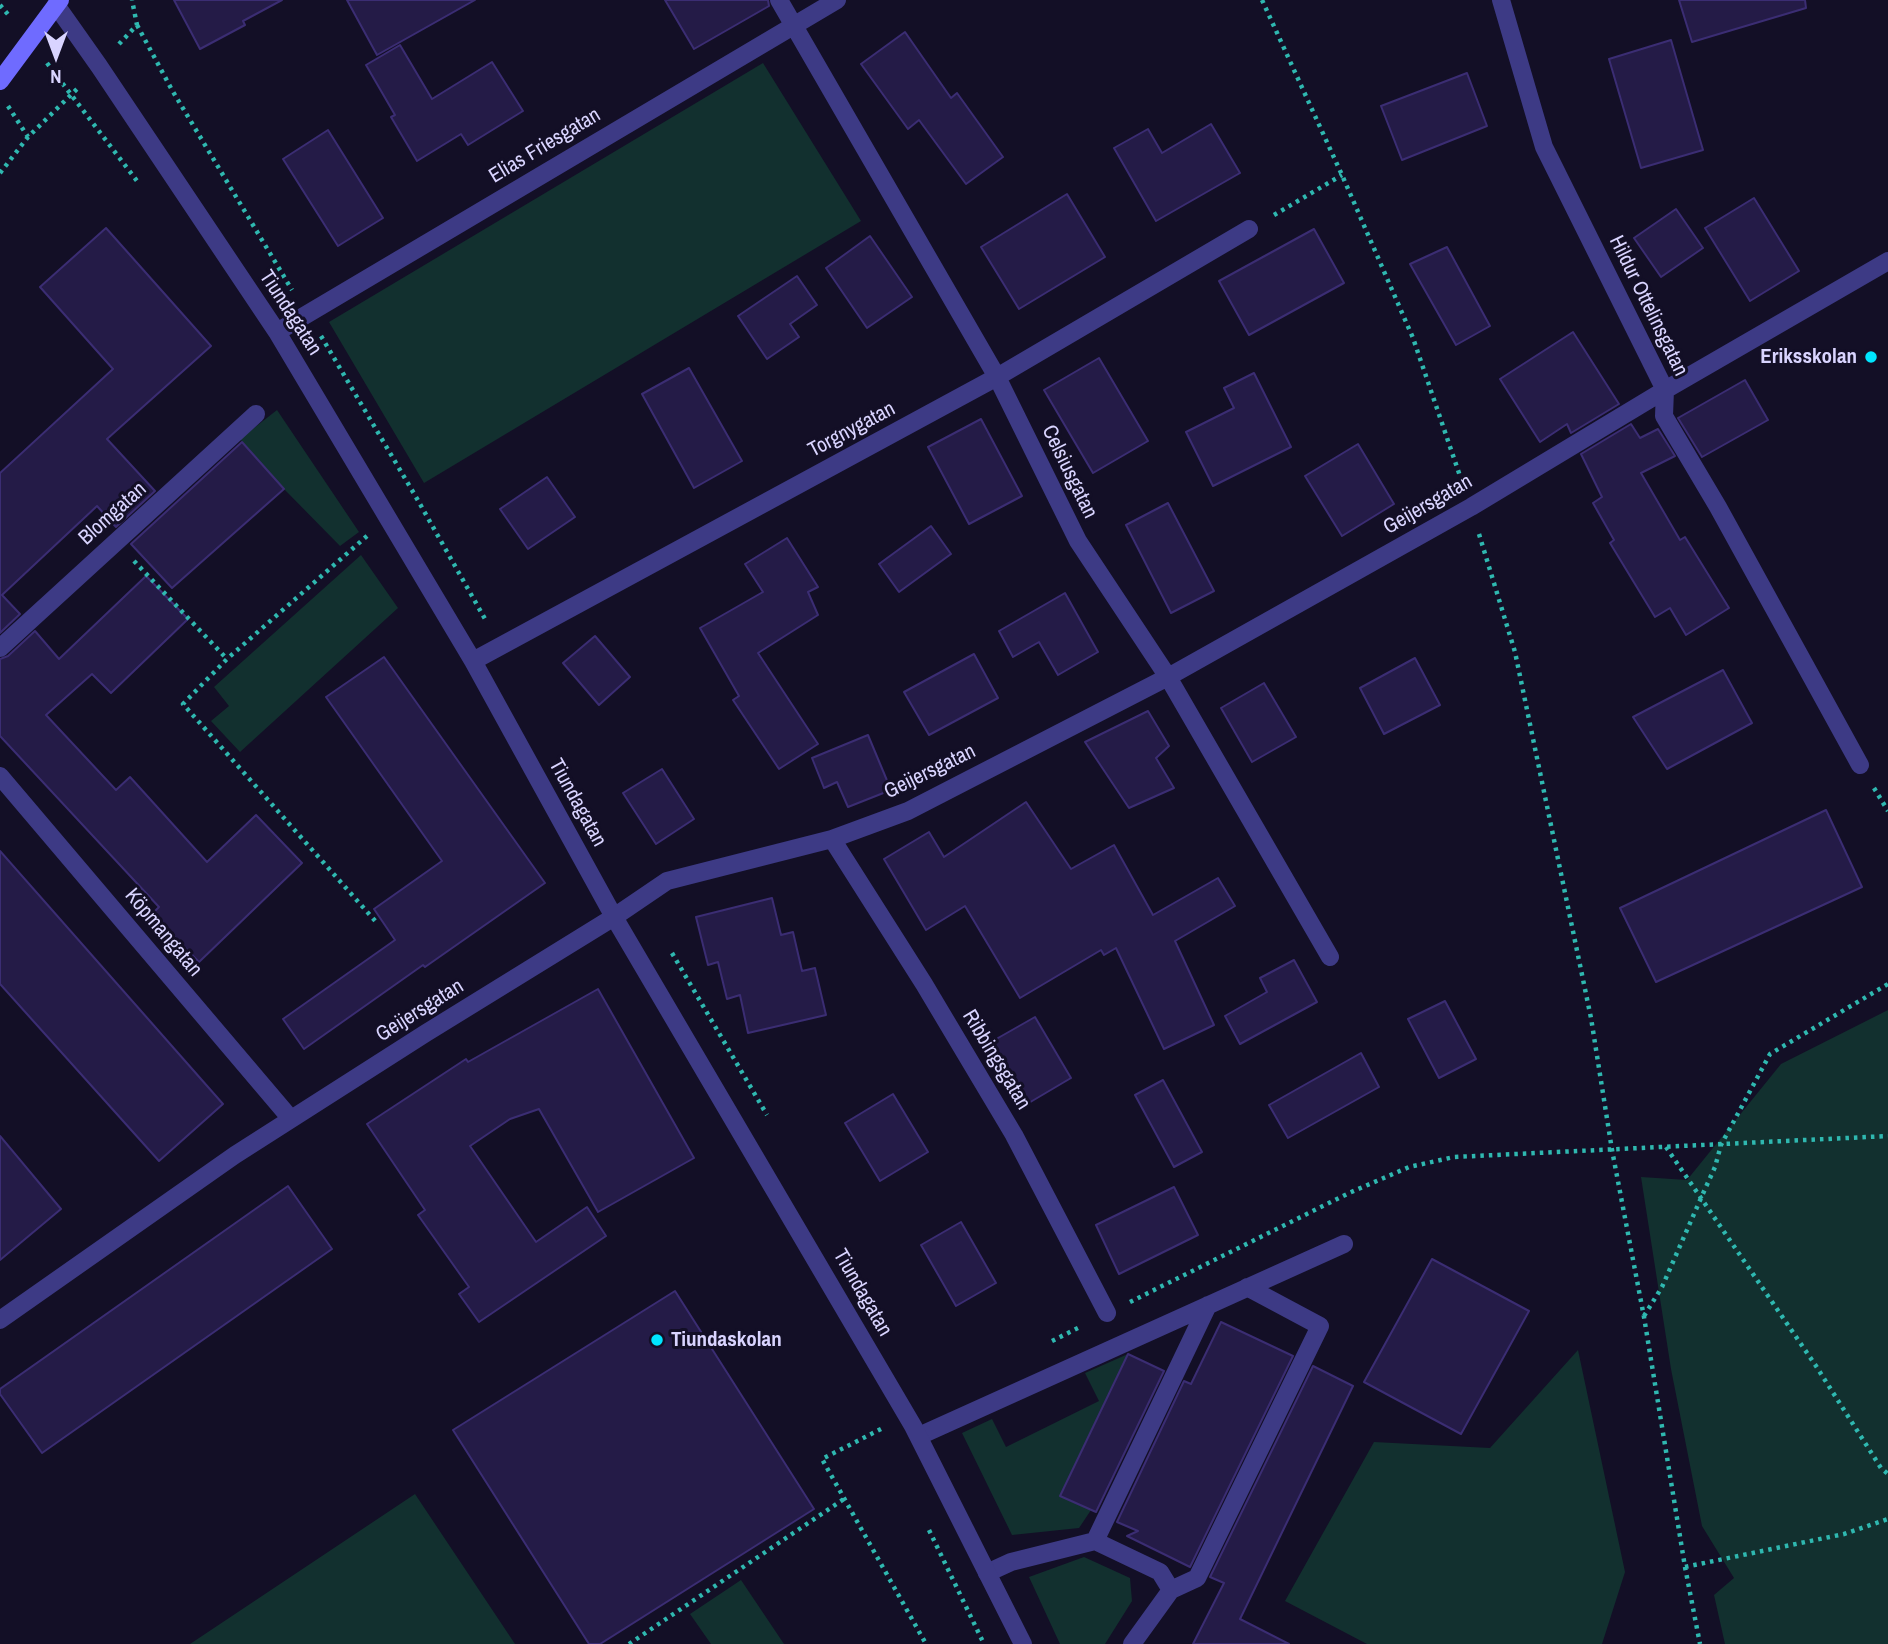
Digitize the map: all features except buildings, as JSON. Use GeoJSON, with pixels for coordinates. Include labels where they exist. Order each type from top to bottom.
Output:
{"type":"FeatureCollection","features":[{"type":"Feature","properties":{"kind":"main road"},"geometry":{"type":"LineString","coordinates":[[0,81],[58,3]]}},
{"type":"Feature","properties":{"kind":"street","name":"Celsiusgatan"},"geometry":{"type":"LineString","coordinates":[[779,0],[998,377],[1078,541],[1168,677],[1330,957]]}},
{"type":"Feature","properties":{"kind":"street","name":"Elias Friesgatan"},"geometry":{"type":"LineString","coordinates":[[277,332],[837,0]]}},
{"type":"Feature","properties":{"kind":"street","name":"Hildur Ottelinsgatan"},"geometry":{"type":"LineString","coordinates":[[1501,0],[1544,147],[1665,390],[1664,416],[1860,765]]}},
{"type":"Feature","properties":{"kind":"street","name":"Tiundagatan"},"geometry":{"type":"LineString","coordinates":[[58,3],[277,332],[473,661],[614,916],[919,1436],[1023,1644]]}},
{"type":"Feature","properties":{"kind":"street","name":"Torgnygatan"},"geometry":{"type":"LineString","coordinates":[[473,661],[998,377],[1249,229]]}},
{"type":"Feature","properties":{"kind":"street","name":"Geijersgatan"},"geometry":{"type":"LineString","coordinates":[[0,1320],[235,1155],[667,881],[832,839],[908,811],[1168,677],[1471,508],[1665,390],[1888,261]]}},
{"type":"Feature","properties":{"kind":"street","name":"Blomgatan"},"geometry":{"type":"LineString","coordinates":[[0,648],[256,414]]}},
{"type":"Feature","properties":{"kind":"street","name":"Köpmangatan"},"geometry":{"type":"LineString","coordinates":[[0,776],[291,1119]]}},
{"type":"Feature","properties":{"kind":"street","name":"Ribbingsgatan"},"geometry":{"type":"LineString","coordinates":[[832,839],[924,984],[1014,1135],[1107,1313]]}},
{"type":"Feature","properties":{"kind":"street"},"geometry":{"type":"LineString","coordinates":[[919,1436],[1344,1244]]}},
{"type":"Feature","properties":{"kind":"street"},"geometry":{"type":"LineString","coordinates":[[1132,1644],[1171,1590],[1197,1578],[1320,1326],[1247,1287]]}},
{"type":"Feature","properties":{"kind":"street"},"geometry":{"type":"LineString","coordinates":[[1095,1541],[1208,1305]]}},
{"type":"Feature","properties":{"kind":"street"},"geometry":{"type":"LineString","coordinates":[[987,1573],[1011,1562],[1095,1541],[1160,1572],[1171,1590]]}},
{"type":"Feature","properties":{"kind":"path"},"geometry":{"type":"LineString","coordinates":[[0,173],[28,137],[137,25],[132,0]]}},
{"type":"Feature","properties":{"kind":"path"},"geometry":{"type":"LineString","coordinates":[[1262,0],[1413,338],[1471,508],[1515,652],[1591,1018],[1700,1644]]}},
{"type":"Feature","properties":{"kind":"path"},"geometry":{"type":"LineString","coordinates":[[7,104],[28,137]]}},
{"type":"Feature","properties":{"kind":"path"},"geometry":{"type":"LineString","coordinates":[[1249,229],[1342,175]]}},
{"type":"Feature","properties":{"kind":"path"},"geometry":{"type":"LineString","coordinates":[[376,529],[227,659],[183,704],[377,923]]}},
{"type":"Feature","properties":{"kind":"path"},"geometry":{"type":"LineString","coordinates":[[116,543],[227,659]]}},
{"type":"Feature","properties":{"kind":"path"},"geometry":{"type":"LineString","coordinates":[[1644,1317],[1662,1287],[1715,1167],[1721,1144],[1770,1054],[1888,984]]}},
{"type":"Feature","properties":{"kind":"path"},"geometry":{"type":"LineString","coordinates":[[1612,1150],[1888,1136]]}},
{"type":"Feature","properties":{"kind":"path"},"geometry":{"type":"LineString","coordinates":[[1666,1147],[1816,1366],[1881,1468],[1888,1474]]}},
{"type":"Feature","properties":{"kind":"path"},"geometry":{"type":"LineString","coordinates":[[881,1429],[822,1459],[926,1644]]}},
{"type":"Feature","properties":{"kind":"path"},"geometry":{"type":"LineString","coordinates":[[629,1644],[844,1499]]}},
{"type":"Feature","properties":{"kind":"path"},"geometry":{"type":"LineString","coordinates":[[1685,1567],[1844,1534],[1888,1520]]}},
{"type":"Feature","properties":{"kind":"green space"},"geometry":{"type":"Polygon","coordinates":[[[763,63],[861,221],[424,483],[329,322],[763,63]]]}},
{"type":"Feature","properties":{"kind":"green space"},"geometry":{"type":"Polygon","coordinates":[[[277,410],[359,532],[340,546],[240,439],[277,410]]]}},
{"type":"Feature","properties":{"kind":"green space"},"geometry":{"type":"Polygon","coordinates":[[[361,555],[398,608],[240,752],[211,721],[229,706],[214,687],[361,555]]]}},
{"type":"Feature","properties":{"kind":"green space"},"geometry":{"type":"Polygon","coordinates":[[[1888,1010],[1888,1644],[1725,1644],[1714,1595],[1734,1578],[1702,1526],[1671,1369],[1641,1177],[1687,1180],[1781,1064],[1888,1010]]]}},
{"type":"Feature","properties":{"kind":"green space"},"geometry":{"type":"Polygon","coordinates":[[[1578,1350],[1625,1572],[1602,1644],[1367,1644],[1285,1601],[1374,1442],[1490,1448],[1578,1350]]]}},
{"type":"Feature","properties":{"kind":"green space"},"geometry":{"type":"Polygon","coordinates":[[[1128,1354],[1061,1495],[1091,1510],[1079,1528],[1012,1535],[962,1433],[992,1419],[1006,1447],[1099,1401],[1085,1373],[1128,1354]]]}},
{"type":"Feature","properties":{"kind":"green space"},"geometry":{"type":"Polygon","coordinates":[[[415,1494],[515,1644],[190,1644],[415,1494]]]}},
{"type":"Feature","properties":{"kind":"green space"},"geometry":{"type":"Polygon","coordinates":[[[1084,1557],[1130,1578],[1132,1601],[1105,1644],[1060,1644],[1029,1577],[1084,1557]]]}},
{"type":"Feature","properties":{"kind":"green space"},"geometry":{"type":"Polygon","coordinates":[[[741,1580],[784,1644],[711,1644],[690,1614],[741,1580]]]}},
{"type":"Feature","properties":{"kind":"place","name":"Eriksskolan"},"geometry":{"type":"Point","coordinates":[1871,357]}},
{"type":"Feature","properties":{"kind":"place","name":"Tiundaskolan"},"geometry":{"type":"Point","coordinates":[657,1340]}}]}
